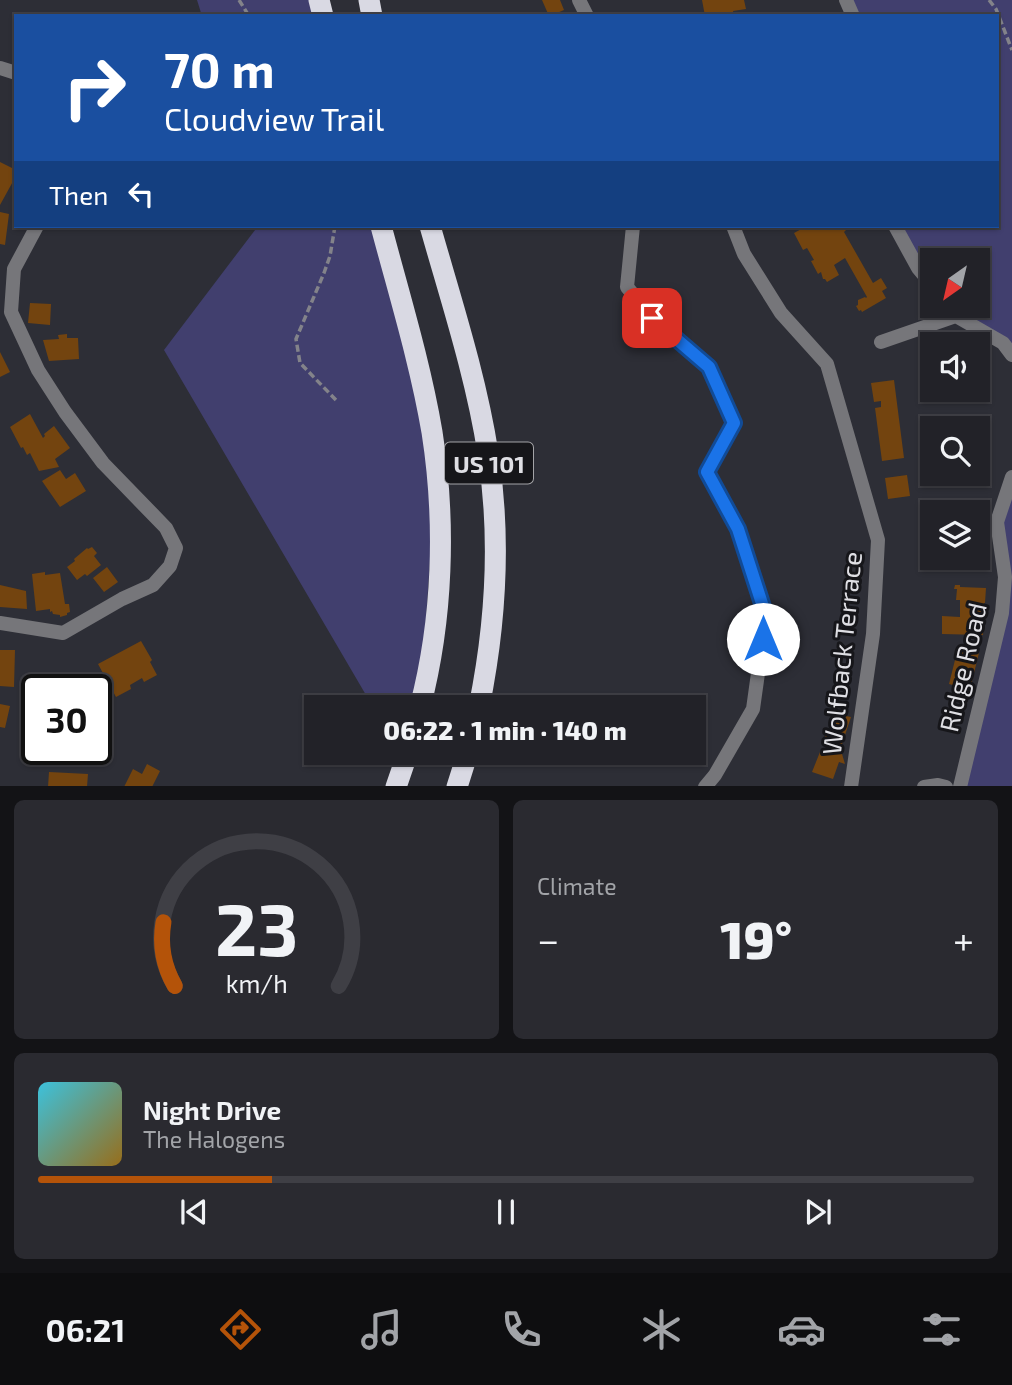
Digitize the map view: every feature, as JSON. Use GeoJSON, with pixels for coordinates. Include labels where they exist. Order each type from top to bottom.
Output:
{"type":"FeatureCollection","features":[{"type":"Feature","properties":{"kind":"highway","name":"US 101"},"geometry":{"type":"LineString","coordinates":[[382,228],[425,397],[436,472],[440,548],[438,586],[432,648],[422,695]]}},
{"type":"Feature","properties":{"kind":"highway","name":"US 101"},"geometry":{"type":"LineString","coordinates":[[431,228],[481,415],[492,490],[495,528],[494,604],[481,695]]}},
{"type":"Feature","properties":{"kind":"highway"},"geometry":{"type":"LineString","coordinates":[[457,786],[464,765]]}},
{"type":"Feature","properties":{"kind":"street"},"geometry":{"type":"LineString","coordinates":[[0,623],[63,633],[122,599],[153,585],[170,566],[176,548],[166,528],[103,463],[65,412],[38,370],[11,312],[14,268],[36,228]]}},
{"type":"Feature","properties":{"kind":"street"},"geometry":{"type":"LineString","coordinates":[[633,228],[627,287],[652,318],[709,367],[734,423],[707,472],[738,529],[766,616],[753,709],[715,775],[705,786]]}},
{"type":"Feature","properties":{"kind":"street","name":"Wolfback Terrace"},"geometry":{"type":"LineString","coordinates":[[734,228],[744,254],[781,313],[827,364],[878,540],[873,634],[851,786]]}},
{"type":"Feature","properties":{"kind":"street"},"geometry":{"type":"LineString","coordinates":[[896,228],[920,270]]}},
{"type":"Feature","properties":{"kind":"street"},"geometry":{"type":"LineString","coordinates":[[880,342],[936,318]]}},
{"type":"Feature","properties":{"kind":"street"},"geometry":{"type":"LineString","coordinates":[[963,318],[1003,343],[1012,355]]}},
{"type":"Feature","properties":{"kind":"street","name":"Ridge Road"},"geometry":{"type":"LineString","coordinates":[[960,786],[1002,613],[1005,577],[997,522],[1012,477]]}},
{"type":"Feature","properties":{"kind":"street"},"geometry":{"type":"LineString","coordinates":[[924,786],[946,786]]}},
{"type":"Feature","properties":{"kind":"path"},"geometry":{"type":"LineString","coordinates":[[999,17],[1012,50]]}},
{"type":"Feature","properties":{"kind":"path"},"geometry":{"type":"LineString","coordinates":[[335,228],[330,256],[296,339],[300,363],[337,401]]}},
{"type":"Feature","properties":{"kind":"shaded area"},"geometry":{"type":"Polygon","coordinates":[[[197,0],[319,0],[322,14],[201,14],[197,0]]]}},
{"type":"Feature","properties":{"kind":"shaded area"},"geometry":{"type":"Polygon","coordinates":[[[846,0],[1012,0],[1012,355],[990,338],[990,332],[982,332],[964,318],[990,318],[990,248],[920,248],[920,265],[896,228],[999,228],[999,14],[852,14],[846,0]]]}},
{"type":"Feature","properties":{"kind":"shaded area"},"geometry":{"type":"Polygon","coordinates":[[[256,228],[381,228],[436,472],[421,695],[366,695],[164,350],[256,228]]]}},
{"type":"Feature","properties":{"kind":"shaded area"},"geometry":{"type":"Polygon","coordinates":[[[1012,477],[1012,786],[960,786],[1002,613],[997,522],[1012,477]]]}},
{"type":"Feature","properties":{"kind":"building"},"geometry":{"type":"Polygon","coordinates":[[[542,0],[560,0],[564,10],[548,14],[542,0]]]}},
{"type":"Feature","properties":{"kind":"building"},"geometry":{"type":"Polygon","coordinates":[[[702,0],[744,0],[746,9],[733,11],[734,14],[705,14],[702,0]]]}},
{"type":"Feature","properties":{"kind":"building"},"geometry":{"type":"Polygon","coordinates":[[[0,162],[14,169],[14,180],[0,205],[0,162]]]}},
{"type":"Feature","properties":{"kind":"building"},"geometry":{"type":"Polygon","coordinates":[[[0,212],[9,214],[5,245],[0,244],[0,212]]]}},
{"type":"Feature","properties":{"kind":"building"},"geometry":{"type":"Polygon","coordinates":[[[803,228],[844,228],[873,283],[881,278],[887,288],[882,291],[886,298],[862,312],[859,311],[856,306],[858,300],[867,297],[845,258],[834,265],[839,275],[827,282],[821,272],[818,274],[807,248],[803,250],[794,233],[803,228]]]}},
{"type":"Feature","properties":{"kind":"building"},"geometry":{"type":"Polygon","coordinates":[[[30,303],[51,304],[50,325],[28,323],[30,303]]]}},
{"type":"Feature","properties":{"kind":"building"},"geometry":{"type":"Polygon","coordinates":[[[67,334],[67,338],[78,338],[79,359],[49,361],[43,340],[59,339],[58,335],[67,334]]]}},
{"type":"Feature","properties":{"kind":"building"},"geometry":{"type":"Polygon","coordinates":[[[0,352],[10,372],[0,377],[0,352]]]}},
{"type":"Feature","properties":{"kind":"building"},"geometry":{"type":"Polygon","coordinates":[[[894,380],[904,458],[882,461],[875,408],[881,407],[881,401],[874,402],[871,383],[894,380]]]}},
{"type":"Feature","properties":{"kind":"building"},"geometry":{"type":"Polygon","coordinates":[[[30,414],[43,438],[54,426],[70,448],[55,459],[59,467],[39,471],[30,453],[27,455],[23,447],[21,448],[10,427],[30,414]]]}},
{"type":"Feature","properties":{"kind":"building"},"geometry":{"type":"Polygon","coordinates":[[[60,470],[66,479],[75,473],[86,491],[60,507],[42,481],[60,470]]]}},
{"type":"Feature","properties":{"kind":"building"},"geometry":{"type":"Polygon","coordinates":[[[907,475],[910,496],[888,499],[885,478],[907,475]]]}},
{"type":"Feature","properties":{"kind":"building"},"geometry":{"type":"Polygon","coordinates":[[[92,547],[97,553],[94,556],[101,565],[77,580],[67,567],[87,548],[92,547]]]}},
{"type":"Feature","properties":{"kind":"building"},"geometry":{"type":"Polygon","coordinates":[[[107,567],[118,582],[104,592],[93,578],[107,567]]]}},
{"type":"Feature","properties":{"kind":"building"},"geometry":{"type":"Polygon","coordinates":[[[45,572],[45,575],[60,573],[65,604],[69,604],[70,612],[67,615],[60,617],[50,612],[50,609],[36,611],[32,574],[45,572]]]}},
{"type":"Feature","properties":{"kind":"building"},"geometry":{"type":"Polygon","coordinates":[[[0,585],[26,591],[27,609],[0,607],[0,585]]]}},
{"type":"Feature","properties":{"kind":"building"},"geometry":{"type":"Polygon","coordinates":[[[955,585],[986,588],[983,635],[942,634],[942,616],[960,617],[960,600],[956,600],[955,585]]]}},
{"type":"Feature","properties":{"kind":"building"},"geometry":{"type":"Polygon","coordinates":[[[141,641],[157,675],[144,682],[142,678],[130,685],[131,689],[116,697],[112,690],[112,674],[103,674],[98,664],[141,641]]]}},
{"type":"Feature","properties":{"kind":"building"},"geometry":{"type":"Polygon","coordinates":[[[958,648],[979,653],[967,693],[959,691],[960,687],[949,684],[958,648]]]}},
{"type":"Feature","properties":{"kind":"building"},"geometry":{"type":"Polygon","coordinates":[[[0,650],[15,650],[14,687],[0,686],[0,650]]]}},
{"type":"Feature","properties":{"kind":"building"},"geometry":{"type":"Polygon","coordinates":[[[0,704],[10,706],[5,728],[0,727],[0,704]]]}},
{"type":"Feature","properties":{"kind":"building"},"geometry":{"type":"Polygon","coordinates":[[[846,716],[851,717],[839,753],[842,754],[845,764],[839,762],[833,779],[812,772],[820,752],[825,753],[828,744],[823,742],[828,729],[832,731],[836,719],[844,722],[846,716]]]}},
{"type":"Feature","properties":{"kind":"building"},"geometry":{"type":"Polygon","coordinates":[[[147,764],[160,771],[152,786],[124,786],[133,769],[142,774],[147,764]]]}},
{"type":"Feature","properties":{"kind":"building"},"geometry":{"type":"Polygon","coordinates":[[[49,772],[88,774],[87,786],[48,786],[49,772]]]}},
{"type":"Feature","properties":{"kind":"route"},"geometry":{"type":"LineString","coordinates":[[652,318],[709,367],[734,423],[707,472],[738,529],[766,616],[763,639]]}}]}
